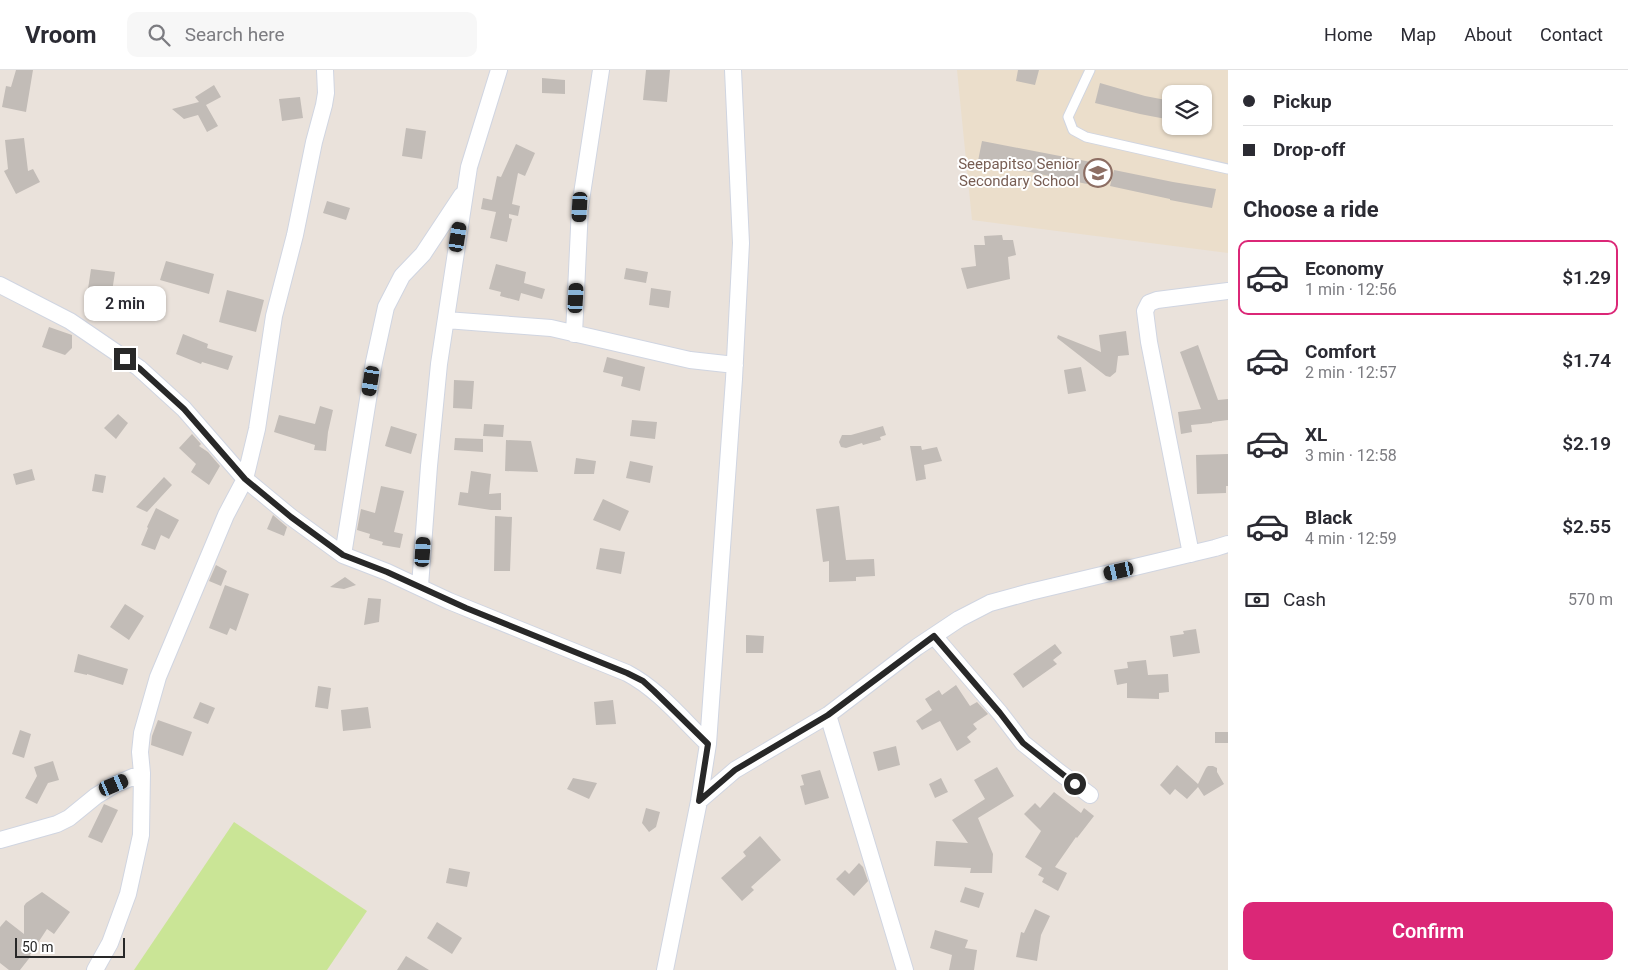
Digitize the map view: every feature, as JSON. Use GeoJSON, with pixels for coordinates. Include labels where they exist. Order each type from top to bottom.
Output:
{"type":"FeatureCollection","features":[{"type":"Feature","properties":{"kind":"street"},"geometry":{"type":"LineString","coordinates":[[95,970],[110,943],[128,894],[141,836],[142,773],[140,752],[142,733],[158,677],[226,515],[245,479],[257,429],[274,316],[295,235],[314,142],[324,105],[326,93],[325,70]]}},
{"type":"Feature","properties":{"kind":"street"},"geometry":{"type":"LineString","coordinates":[[420,586],[428,466],[439,364],[465,191],[469,167],[499,70]]}},
{"type":"Feature","properties":{"kind":"street"},"geometry":{"type":"LineString","coordinates":[[574,334],[580,207],[601,70]]}},
{"type":"Feature","properties":{"kind":"street"},"geometry":{"type":"LineString","coordinates":[[666,970],[699,801],[708,744],[735,365],[741,243],[733,70]]}},
{"type":"Feature","properties":{"kind":"street"},"geometry":{"type":"LineString","coordinates":[[343,555],[374,362],[386,307],[402,276],[423,254],[465,191]]}},
{"type":"Feature","properties":{"kind":"street"},"geometry":{"type":"LineString","coordinates":[[0,285],[70,320],[139,368],[184,409],[245,479],[291,517],[343,555],[643,681],[708,744]]}},
{"type":"Feature","properties":{"kind":"street"},"geometry":{"type":"LineString","coordinates":[[1191,554],[1149,342],[1145,311],[1149,303],[1157,300],[1228,291]]}},
{"type":"Feature","properties":{"kind":"street"},"geometry":{"type":"LineString","coordinates":[[446,320],[551,328],[690,360],[735,365]]}},
{"type":"Feature","properties":{"kind":"street"},"geometry":{"type":"LineString","coordinates":[[699,801],[735,770],[828,715],[934,636],[959,619],[990,603],[1221,546],[1228,559]]}},
{"type":"Feature","properties":{"kind":"street"},"geometry":{"type":"LineString","coordinates":[[934,636],[1000,713],[1023,743],[1090,795]]}},
{"type":"Feature","properties":{"kind":"street"},"geometry":{"type":"LineString","coordinates":[[828,715],[905,970]]}},
{"type":"Feature","properties":{"kind":"street"},"geometry":{"type":"LineString","coordinates":[[0,840],[57,824],[69,818],[96,796],[114,785],[142,773]]}},
{"type":"Feature","properties":{"kind":"lane"},"geometry":{"type":"LineString","coordinates":[[1090,70],[1068,117],[1073,130],[1086,137],[1228,169]]}},
{"type":"Feature","properties":{"kind":"shaded area","name":"Seepapitso Senior Secondary School"},"geometry":{"type":"Polygon","coordinates":[[[957,70],[1228,70],[1228,253],[972,220],[957,70]]]}},
{"type":"Feature","properties":{"kind":"green space"},"geometry":{"type":"Polygon","coordinates":[[[234,822],[367,911],[327,970],[134,970],[234,822]]]}},
{"type":"Feature","properties":{"kind":"building"},"geometry":{"type":"Polygon","coordinates":[[[16,70],[33,70],[26,112],[2,107],[6,86],[11,87],[16,70]]]}},
{"type":"Feature","properties":{"kind":"building"},"geometry":{"type":"Polygon","coordinates":[[[646,70],[670,70],[667,102],[643,100],[646,70]]]}},
{"type":"Feature","properties":{"kind":"building"},"geometry":{"type":"Polygon","coordinates":[[[1018,70],[1039,70],[1035,85],[1016,81],[1018,70]]]}},
{"type":"Feature","properties":{"kind":"building"},"geometry":{"type":"Polygon","coordinates":[[[542,78],[565,80],[565,94],[542,93],[542,78]]]}},
{"type":"Feature","properties":{"kind":"building"},"geometry":{"type":"Polygon","coordinates":[[[1100,83],[1162,99],[1162,118],[1140,114],[1095,103],[1100,83]]]}},
{"type":"Feature","properties":{"kind":"building"},"geometry":{"type":"Polygon","coordinates":[[[214,85],[221,97],[206,105],[218,126],[207,132],[198,115],[184,119],[172,109],[199,102],[195,97],[214,85]]]}},
{"type":"Feature","properties":{"kind":"building"},"geometry":{"type":"Polygon","coordinates":[[[300,97],[303,118],[282,121],[279,99],[300,97]]]}},
{"type":"Feature","properties":{"kind":"building"},"geometry":{"type":"Polygon","coordinates":[[[406,128],[426,131],[422,159],[402,156],[406,128]]]}},
{"type":"Feature","properties":{"kind":"building"},"geometry":{"type":"Polygon","coordinates":[[[24,138],[28,171],[33,169],[40,182],[16,194],[4,171],[8,169],[5,140],[24,138]]]}},
{"type":"Feature","properties":{"kind":"building"},"geometry":{"type":"Polygon","coordinates":[[[982,141],[1091,162],[1087,184],[978,161],[982,141]]]}},
{"type":"Feature","properties":{"kind":"building"},"geometry":{"type":"Polygon","coordinates":[[[516,144],[535,153],[525,176],[518,173],[512,204],[520,206],[518,216],[509,214],[509,218],[512,219],[507,242],[490,238],[496,212],[481,209],[483,198],[492,200],[497,176],[501,177],[516,144]]]}},
{"type":"Feature","properties":{"kind":"building"},"geometry":{"type":"Polygon","coordinates":[[[1114,170],[1216,189],[1212,208],[1110,186],[1114,170]]]}},
{"type":"Feature","properties":{"kind":"building"},"geometry":{"type":"Polygon","coordinates":[[[327,201],[350,208],[346,220],[323,213],[327,201]]]}},
{"type":"Feature","properties":{"kind":"building"},"geometry":{"type":"Polygon","coordinates":[[[1002,235],[1003,240],[1013,240],[1016,255],[1008,257],[1010,279],[967,289],[961,268],[976,266],[974,245],[985,245],[984,236],[1002,235]]]}},
{"type":"Feature","properties":{"kind":"building"},"geometry":{"type":"Polygon","coordinates":[[[166,261],[214,274],[209,294],[160,280],[166,261]]]}},
{"type":"Feature","properties":{"kind":"building"},"geometry":{"type":"Polygon","coordinates":[[[496,264],[526,272],[524,283],[545,289],[542,299],[521,293],[519,301],[500,296],[501,292],[489,289],[496,264]]]}},
{"type":"Feature","properties":{"kind":"building"},"geometry":{"type":"Polygon","coordinates":[[[626,268],[648,272],[646,283],[624,279],[626,268]]]}},
{"type":"Feature","properties":{"kind":"building"},"geometry":{"type":"Polygon","coordinates":[[[91,269],[115,272],[112,292],[88,289],[91,269]]]}},
{"type":"Feature","properties":{"kind":"building"},"geometry":{"type":"Polygon","coordinates":[[[651,288],[671,291],[669,308],[649,305],[651,288]]]}},
{"type":"Feature","properties":{"kind":"building"},"geometry":{"type":"Polygon","coordinates":[[[227,290],[264,300],[256,332],[219,322],[227,290]]]}},
{"type":"Feature","properties":{"kind":"building"},"geometry":{"type":"Polygon","coordinates":[[[49,327],[72,335],[72,348],[65,355],[42,347],[49,327]]]}},
{"type":"Feature","properties":{"kind":"building"},"geometry":{"type":"Polygon","coordinates":[[[1126,331],[1129,355],[1118,356],[1116,372],[1110,377],[1106,376],[1057,338],[1058,335],[1101,352],[1099,335],[1126,331]]]}},
{"type":"Feature","properties":{"kind":"building"},"geometry":{"type":"Polygon","coordinates":[[[183,334],[208,344],[207,348],[233,356],[228,370],[202,362],[201,364],[176,354],[183,334]]]}},
{"type":"Feature","properties":{"kind":"building"},"geometry":{"type":"Polygon","coordinates":[[[1198,345],[1218,400],[1228,399],[1228,420],[1191,425],[1192,432],[1181,434],[1178,412],[1201,409],[1180,352],[1198,345]]]}},
{"type":"Feature","properties":{"kind":"building"},"geometry":{"type":"Polygon","coordinates":[[[607,357],[645,367],[640,391],[621,386],[623,377],[603,372],[607,357]]]}},
{"type":"Feature","properties":{"kind":"building"},"geometry":{"type":"Polygon","coordinates":[[[1081,367],[1086,391],[1068,394],[1064,370],[1081,367]]]}},
{"type":"Feature","properties":{"kind":"building"},"geometry":{"type":"Polygon","coordinates":[[[454,380],[474,381],[472,409],[453,408],[454,380]]]}},
{"type":"Feature","properties":{"kind":"building"},"geometry":{"type":"Polygon","coordinates":[[[320,406],[333,410],[326,451],[314,450],[315,445],[274,432],[279,415],[315,424],[320,406]]]}},
{"type":"Feature","properties":{"kind":"building"},"geometry":{"type":"Polygon","coordinates":[[[118,414],[128,423],[116,439],[104,428],[118,414]]]}},
{"type":"Feature","properties":{"kind":"building"},"geometry":{"type":"Polygon","coordinates":[[[632,420],[657,422],[655,439],[630,436],[632,420]]]}},
{"type":"Feature","properties":{"kind":"building"},"geometry":{"type":"Polygon","coordinates":[[[484,424],[504,425],[503,437],[483,436],[484,424]]]}},
{"type":"Feature","properties":{"kind":"building"},"geometry":{"type":"Polygon","coordinates":[[[391,426],[417,434],[411,454],[385,446],[391,426]]]}},
{"type":"Feature","properties":{"kind":"building"},"geometry":{"type":"Polygon","coordinates":[[[883,426],[886,435],[880,437],[881,440],[846,448],[841,447],[839,442],[842,435],[851,435],[883,426]]]}},
{"type":"Feature","properties":{"kind":"building"},"geometry":{"type":"Polygon","coordinates":[[[192,434],[201,444],[199,446],[208,452],[220,466],[209,485],[191,472],[196,464],[179,448],[192,434]]]}},
{"type":"Feature","properties":{"kind":"building"},"geometry":{"type":"Polygon","coordinates":[[[455,438],[483,439],[483,452],[454,450],[455,438]]]}},
{"type":"Feature","properties":{"kind":"building"},"geometry":{"type":"Polygon","coordinates":[[[506,440],[531,441],[538,472],[505,471],[506,440]]]}},
{"type":"Feature","properties":{"kind":"building"},"geometry":{"type":"Polygon","coordinates":[[[910,446],[921,446],[922,450],[937,447],[942,461],[924,465],[926,479],[916,481],[910,446]]]}},
{"type":"Feature","properties":{"kind":"building"},"geometry":{"type":"Polygon","coordinates":[[[1228,454],[1228,486],[1226,486],[1226,493],[1197,494],[1196,455],[1228,454]]]}},
{"type":"Feature","properties":{"kind":"building"},"geometry":{"type":"Polygon","coordinates":[[[576,458],[596,461],[594,474],[574,474],[576,458]]]}},
{"type":"Feature","properties":{"kind":"building"},"geometry":{"type":"Polygon","coordinates":[[[630,461],[653,466],[650,483],[626,478],[630,461]]]}},
{"type":"Feature","properties":{"kind":"building"},"geometry":{"type":"Polygon","coordinates":[[[32,469],[35,480],[16,485],[13,474],[32,469]]]}},
{"type":"Feature","properties":{"kind":"building"},"geometry":{"type":"Polygon","coordinates":[[[471,471],[491,474],[489,494],[501,493],[501,510],[458,505],[460,492],[468,493],[471,471]]]}},
{"type":"Feature","properties":{"kind":"building"},"geometry":{"type":"Polygon","coordinates":[[[95,474],[106,476],[103,493],[92,491],[95,474]]]}},
{"type":"Feature","properties":{"kind":"building"},"geometry":{"type":"Polygon","coordinates":[[[164,477],[172,485],[147,512],[136,507],[164,477]]]}},
{"type":"Feature","properties":{"kind":"building"},"geometry":{"type":"Polygon","coordinates":[[[381,486],[404,491],[394,532],[403,534],[400,548],[382,545],[383,542],[369,538],[370,534],[357,530],[361,509],[375,513],[381,486]]]}},
{"type":"Feature","properties":{"kind":"building"},"geometry":{"type":"Polygon","coordinates":[[[603,499],[629,511],[620,531],[593,520],[603,499]]]}},
{"type":"Feature","properties":{"kind":"building"},"geometry":{"type":"Polygon","coordinates":[[[839,506],[846,560],[874,559],[875,576],[856,577],[856,581],[829,582],[829,561],[823,562],[816,509],[839,506]]]}},
{"type":"Feature","properties":{"kind":"building"},"geometry":{"type":"Polygon","coordinates":[[[156,508],[179,520],[169,539],[161,535],[155,550],[141,545],[156,508]]]}},
{"type":"Feature","properties":{"kind":"building"},"geometry":{"type":"Polygon","coordinates":[[[273,515],[287,527],[284,536],[267,529],[273,515]]]}},
{"type":"Feature","properties":{"kind":"building"},"geometry":{"type":"Polygon","coordinates":[[[495,516],[512,517],[510,571],[494,571],[495,516]]]}},
{"type":"Feature","properties":{"kind":"building"},"geometry":{"type":"Polygon","coordinates":[[[600,548],[625,552],[621,574],[596,569],[600,548]]]}},
{"type":"Feature","properties":{"kind":"building"},"geometry":{"type":"Polygon","coordinates":[[[216,565],[227,571],[221,586],[209,581],[216,565]]]}},
{"type":"Feature","properties":{"kind":"building"},"geometry":{"type":"Polygon","coordinates":[[[345,577],[356,585],[344,589],[330,587],[345,577]]]}},
{"type":"Feature","properties":{"kind":"building"},"geometry":{"type":"Polygon","coordinates":[[[225,585],[249,594],[236,631],[230,628],[227,635],[209,628],[225,585]]]}},
{"type":"Feature","properties":{"kind":"building"},"geometry":{"type":"Polygon","coordinates":[[[368,598],[381,599],[379,622],[364,625],[368,598]]]}},
{"type":"Feature","properties":{"kind":"building"},"geometry":{"type":"Polygon","coordinates":[[[125,604],[144,616],[129,640],[110,627],[125,604]]]}},
{"type":"Feature","properties":{"kind":"building"},"geometry":{"type":"Polygon","coordinates":[[[1196,629],[1200,653],[1173,657],[1170,636],[1184,634],[1183,631],[1196,629]]]}},
{"type":"Feature","properties":{"kind":"building"},"geometry":{"type":"Polygon","coordinates":[[[746,635],[764,636],[763,653],[746,653],[746,635]]]}},
{"type":"Feature","properties":{"kind":"building"},"geometry":{"type":"Polygon","coordinates":[[[1055,644],[1062,653],[1053,660],[1057,664],[1023,688],[1013,674],[1055,644]]]}},
{"type":"Feature","properties":{"kind":"building"},"geometry":{"type":"Polygon","coordinates":[[[78,654],[128,669],[123,685],[74,672],[78,654]]]}},
{"type":"Feature","properties":{"kind":"building"},"geometry":{"type":"Polygon","coordinates":[[[1146,660],[1148,675],[1168,674],[1169,692],[1159,693],[1159,699],[1127,698],[1127,683],[1117,685],[1114,670],[1128,668],[1127,662],[1146,660]]]}},
{"type":"Feature","properties":{"kind":"building"},"geometry":{"type":"Polygon","coordinates":[[[956,685],[970,706],[977,702],[988,714],[973,724],[977,729],[967,737],[971,742],[957,751],[940,721],[922,730],[916,721],[932,710],[925,699],[939,690],[942,695],[956,685]]]}},
{"type":"Feature","properties":{"kind":"building"},"geometry":{"type":"Polygon","coordinates":[[[318,686],[331,688],[328,709],[315,707],[318,686]]]}},
{"type":"Feature","properties":{"kind":"building"},"geometry":{"type":"Polygon","coordinates":[[[613,700],[616,724],[596,725],[594,702],[613,700]]]}},
{"type":"Feature","properties":{"kind":"building"},"geometry":{"type":"Polygon","coordinates":[[[200,702],[215,708],[208,724],[193,718],[200,702]]]}},
{"type":"Feature","properties":{"kind":"building"},"geometry":{"type":"Polygon","coordinates":[[[368,707],[371,728],[343,731],[341,710],[368,707]]]}},
{"type":"Feature","properties":{"kind":"building"},"geometry":{"type":"Polygon","coordinates":[[[158,720],[192,732],[183,756],[151,745],[158,720]]]}},
{"type":"Feature","properties":{"kind":"building"},"geometry":{"type":"Polygon","coordinates":[[[20,730],[31,734],[24,758],[12,754],[20,730]]]}},
{"type":"Feature","properties":{"kind":"building"},"geometry":{"type":"Polygon","coordinates":[[[1215,732],[1228,732],[1228,743],[1215,743],[1215,732]]]}},
{"type":"Feature","properties":{"kind":"building"},"geometry":{"type":"Polygon","coordinates":[[[896,746],[900,765],[878,771],[873,752],[896,746]]]}},
{"type":"Feature","properties":{"kind":"building"},"geometry":{"type":"Polygon","coordinates":[[[53,761],[59,780],[48,783],[37,804],[25,798],[37,776],[34,767],[53,761]]]}},
{"type":"Feature","properties":{"kind":"building"},"geometry":{"type":"Polygon","coordinates":[[[1177,765],[1198,784],[1206,768],[1213,766],[1217,768],[1217,772],[1224,784],[1204,796],[1198,787],[1187,799],[1175,789],[1170,795],[1160,785],[1177,765]]]}},
{"type":"Feature","properties":{"kind":"building"},"geometry":{"type":"Polygon","coordinates":[[[997,767],[1014,796],[978,818],[993,854],[992,873],[970,873],[971,868],[934,866],[936,841],[968,843],[952,820],[985,799],[974,780],[997,767]]]}},
{"type":"Feature","properties":{"kind":"building"},"geometry":{"type":"Polygon","coordinates":[[[820,770],[829,798],[805,805],[800,786],[804,785],[801,775],[820,770]]]}},
{"type":"Feature","properties":{"kind":"building"},"geometry":{"type":"Polygon","coordinates":[[[573,778],[597,783],[589,799],[567,789],[573,778]]]}},
{"type":"Feature","properties":{"kind":"building"},"geometry":{"type":"Polygon","coordinates":[[[941,778],[948,792],[935,798],[929,784],[941,778]]]}},
{"type":"Feature","properties":{"kind":"building"},"geometry":{"type":"Polygon","coordinates":[[[1054,792],[1081,813],[1084,808],[1094,816],[1076,837],[1055,867],[1067,873],[1058,891],[1042,882],[1044,878],[1038,875],[1042,868],[1025,857],[1041,831],[1024,814],[1035,803],[1040,808],[1054,792]]]}},
{"type":"Feature","properties":{"kind":"building"},"geometry":{"type":"Polygon","coordinates":[[[104,804],[118,810],[102,843],[88,837],[104,804]]]}},
{"type":"Feature","properties":{"kind":"building"},"geometry":{"type":"Polygon","coordinates":[[[646,808],[660,812],[656,827],[649,832],[642,823],[646,808]]]}},
{"type":"Feature","properties":{"kind":"building"},"geometry":{"type":"Polygon","coordinates":[[[760,836],[781,860],[751,887],[754,890],[742,901],[721,878],[746,856],[743,852],[760,836]]]}},
{"type":"Feature","properties":{"kind":"building"},"geometry":{"type":"Polygon","coordinates":[[[859,863],[863,867],[868,881],[854,896],[836,879],[845,870],[849,874],[859,863]]]}},
{"type":"Feature","properties":{"kind":"building"},"geometry":{"type":"Polygon","coordinates":[[[449,868],[470,872],[467,887],[446,883],[449,868]]]}},
{"type":"Feature","properties":{"kind":"building"},"geometry":{"type":"Polygon","coordinates":[[[965,887],[984,893],[979,908],[960,902],[965,887]]]}},
{"type":"Feature","properties":{"kind":"building"},"geometry":{"type":"Polygon","coordinates":[[[42,892],[70,912],[54,934],[47,929],[20,970],[9,970],[0,963],[0,927],[6,920],[24,934],[24,906],[42,892]]]}},
{"type":"Feature","properties":{"kind":"building"},"geometry":{"type":"Polygon","coordinates":[[[1035,909],[1050,916],[1041,935],[1037,961],[1016,957],[1021,932],[1024,933],[1035,909]]]}},
{"type":"Feature","properties":{"kind":"building"},"geometry":{"type":"Polygon","coordinates":[[[437,922],[462,938],[452,954],[427,938],[437,922]]]}},
{"type":"Feature","properties":{"kind":"building"},"geometry":{"type":"Polygon","coordinates":[[[935,930],[968,940],[965,948],[977,950],[974,970],[949,970],[952,955],[930,948],[935,930]]]}},
{"type":"Feature","properties":{"kind":"building"},"geometry":{"type":"Polygon","coordinates":[[[406,956],[429,970],[397,970],[406,956]]]}},
{"type":"Feature","properties":{"kind":"place","name":"Seepapitso Senior Secondary School"},"geometry":{"type":"Point","coordinates":[1098,173]}},
{"type":"Feature","properties":{"kind":"route"},"geometry":{"type":"LineString","coordinates":[[125,359],[139,368],[184,409],[245,479],[291,517],[343,555],[643,681],[708,744],[699,801],[735,770],[828,715],[934,636],[1000,713],[1023,743],[1075,784]]}}]}
